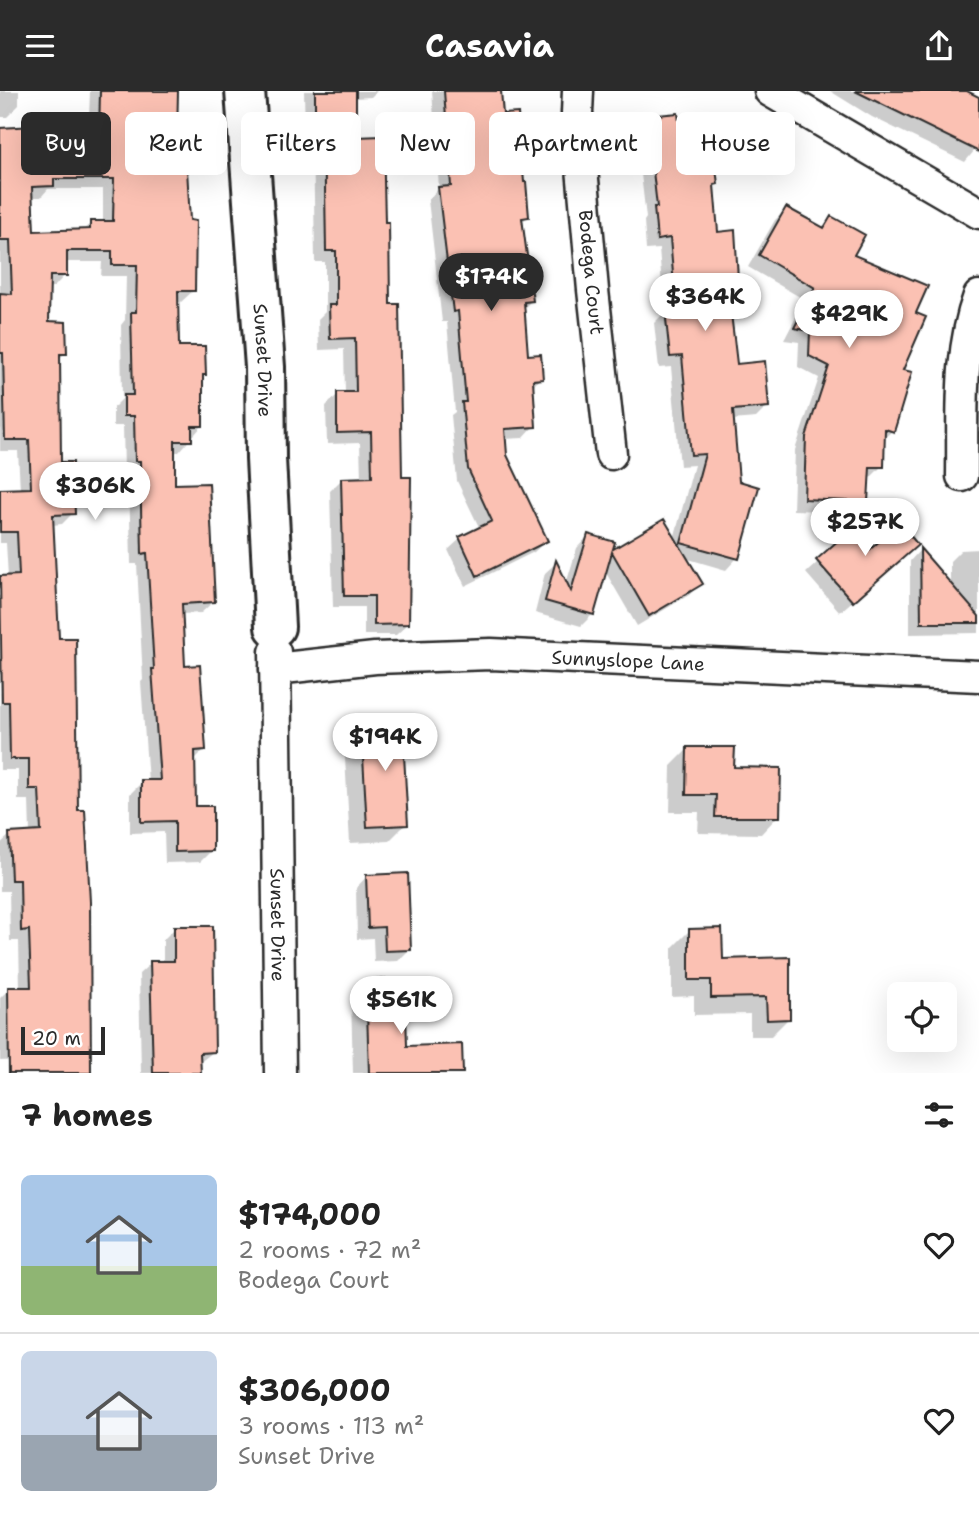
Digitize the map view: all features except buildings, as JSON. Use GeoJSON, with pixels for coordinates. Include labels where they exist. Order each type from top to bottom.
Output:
{"type":"FeatureCollection","features":[{"type":"Feature","properties":{"kind":"street","name":"Sunset Drive"},"geometry":{"type":"LineString","coordinates":[[245,91],[265,367],[266,459],[275,649],[281,1073]]}},
{"type":"Feature","properties":{"kind":"street","name":"Bodega Court"},"geometry":{"type":"LineString","coordinates":[[578,91],[577,113],[593,290],[611,454]]}},
{"type":"Feature","properties":{"kind":"street"},"geometry":{"type":"LineString","coordinates":[[770,91],[979,213]]}},
{"type":"Feature","properties":{"kind":"street"},"geometry":{"type":"LineString","coordinates":[[962,476],[964,352],[969,322],[979,296]]}},
{"type":"Feature","properties":{"kind":"street","name":"Sunnyslope Lane"},"geometry":{"type":"LineString","coordinates":[[275,649],[375,658],[491,654],[979,676]]}}]}
